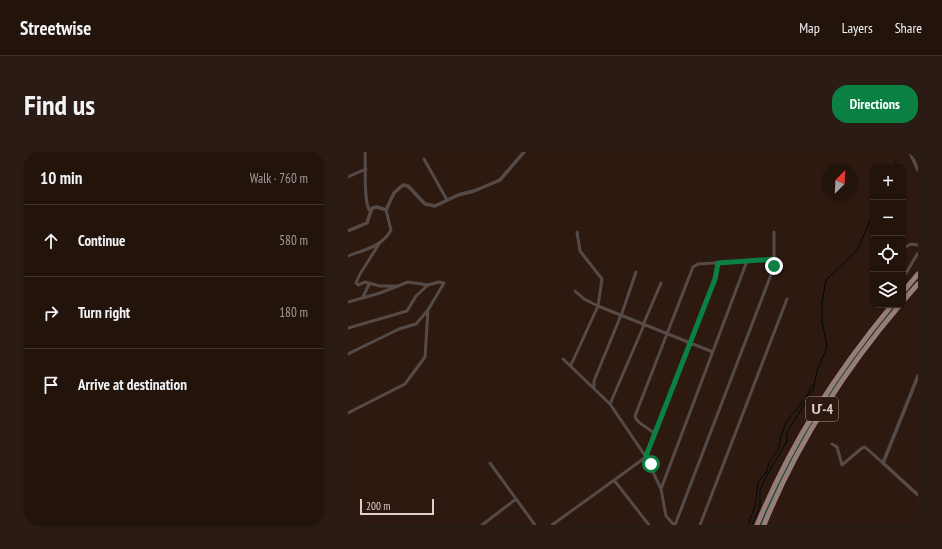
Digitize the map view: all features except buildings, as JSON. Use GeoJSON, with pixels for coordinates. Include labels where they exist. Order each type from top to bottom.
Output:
{"type":"FeatureCollection","features":[{"type":"Feature","properties":{"kind":"highway"},"geometry":{"type":"LineString","coordinates":[[906,288],[918,274]]}},
{"type":"Feature","properties":{"kind":"highway"},"geometry":{"type":"LineString","coordinates":[[906,298],[918,284]]}},
{"type":"Feature","properties":{"kind":"highway","name":"Մ-4"},"geometry":{"type":"LineString","coordinates":[[757,525],[787,459],[817,406],[851,358],[890,308]]}},
{"type":"Feature","properties":{"kind":"highway","name":"Մ-4"},"geometry":{"type":"LineString","coordinates":[[764,525],[789,467],[822,409],[898,308]]}},
{"type":"Feature","properties":{"kind":"street"},"geometry":{"type":"LineString","coordinates":[[365,152],[366,193],[368,209],[370,211]]}},
{"type":"Feature","properties":{"kind":"street"},"geometry":{"type":"LineString","coordinates":[[399,286],[380,286],[366,282],[358,285],[356,282],[379,244],[391,230],[386,210],[396,190],[405,185],[428,205],[435,206],[500,180],[524,152]]}},
{"type":"Feature","properties":{"kind":"street"},"geometry":{"type":"LineString","coordinates":[[910,152],[918,170]]}},
{"type":"Feature","properties":{"kind":"street"},"geometry":{"type":"LineString","coordinates":[[424,159],[447,200]]}},
{"type":"Feature","properties":{"kind":"street"},"geometry":{"type":"LineString","coordinates":[[348,177],[366,169]]}},
{"type":"Feature","properties":{"kind":"street"},"geometry":{"type":"LineString","coordinates":[[348,231],[367,223],[372,208],[377,207],[386,210]]}},
{"type":"Feature","properties":{"kind":"street"},"geometry":{"type":"LineString","coordinates":[[571,365],[598,306],[602,279],[580,250],[577,232]]}},
{"type":"Feature","properties":{"kind":"street"},"geometry":{"type":"LineString","coordinates":[[564,359],[610,404],[646,456],[661,489],[665,514],[674,525],[774,267],[774,232]]}},
{"type":"Feature","properties":{"kind":"street"},"geometry":{"type":"LineString","coordinates":[[348,256],[379,244]]}},
{"type":"Feature","properties":{"kind":"street"},"geometry":{"type":"LineString","coordinates":[[906,246],[911,244],[918,244]]}},
{"type":"Feature","properties":{"kind":"street"},"geometry":{"type":"LineString","coordinates":[[906,273],[918,254]]}},
{"type":"Feature","properties":{"kind":"street"},"geometry":{"type":"LineString","coordinates":[[655,435],[651,429],[637,421],[636,416],[693,267],[698,264],[775,259]]}},
{"type":"Feature","properties":{"kind":"street"},"geometry":{"type":"LineString","coordinates":[[661,489],[747,261]]}},
{"type":"Feature","properties":{"kind":"street"},"geometry":{"type":"LineString","coordinates":[[552,525],[646,456],[715,279],[718,263]]}},
{"type":"Feature","properties":{"kind":"street"},"geometry":{"type":"LineString","coordinates":[[594,389],[594,381],[621,316],[636,272]]}},
{"type":"Feature","properties":{"kind":"street"},"geometry":{"type":"LineString","coordinates":[[348,302],[408,282],[428,285],[439,282],[444,283],[428,310],[416,324],[399,329],[348,354]]}},
{"type":"Feature","properties":{"kind":"street"},"geometry":{"type":"LineString","coordinates":[[610,404],[661,283]]}},
{"type":"Feature","properties":{"kind":"street"},"geometry":{"type":"LineString","coordinates":[[363,297],[369,284]]}},
{"type":"Feature","properties":{"kind":"street"},"geometry":{"type":"LineString","coordinates":[[348,328],[407,311],[416,296],[428,285]]}},
{"type":"Feature","properties":{"kind":"street"},"geometry":{"type":"LineString","coordinates":[[575,291],[584,299],[598,306],[713,352]]}},
{"type":"Feature","properties":{"kind":"street"},"geometry":{"type":"LineString","coordinates":[[700,525],[787,299]]}},
{"type":"Feature","properties":{"kind":"street"},"geometry":{"type":"LineString","coordinates":[[348,413],[405,384],[426,357],[428,310]]}},
{"type":"Feature","properties":{"kind":"street"},"geometry":{"type":"LineString","coordinates":[[884,462],[918,376]]}},
{"type":"Feature","properties":{"kind":"street"},"geometry":{"type":"LineString","coordinates":[[832,444],[837,447],[842,465],[865,447],[884,462],[918,495]]}},
{"type":"Feature","properties":{"kind":"street"},"geometry":{"type":"LineString","coordinates":[[490,464],[535,525]]}},
{"type":"Feature","properties":{"kind":"street"},"geometry":{"type":"LineString","coordinates":[[614,480],[649,525]]}},
{"type":"Feature","properties":{"kind":"street"},"geometry":{"type":"LineString","coordinates":[[482,525],[516,499]]}},
{"type":"Feature","properties":{"kind":"green space"},"geometry":{"type":"Polygon","coordinates":[[[894,308],[896,308],[828,397],[796,452],[762,525],[760,525],[782,474],[808,426],[819,408],[869,338],[894,308]]]}},
{"type":"Feature","properties":{"kind":"waterway"},"geometry":{"type":"LineString","coordinates":[[894,164],[897,160]]}},
{"type":"Feature","properties":{"kind":"waterway"},"geometry":{"type":"LineString","coordinates":[[752,525],[760,506],[760,490],[787,441],[787,432],[813,390],[817,371],[827,347],[822,321],[822,303],[826,280],[858,249],[870,220]]}},
{"type":"Feature","properties":{"kind":"waterway"},"geometry":{"type":"LineString","coordinates":[[748,525],[755,506],[758,482],[766,473],[769,463],[778,450],[786,422],[806,398],[812,385]]}},
{"type":"Feature","properties":{"kind":"route"},"geometry":{"type":"LineString","coordinates":[[651,464],[646,456],[715,279],[718,263],[775,259],[774,266]]}}]}
